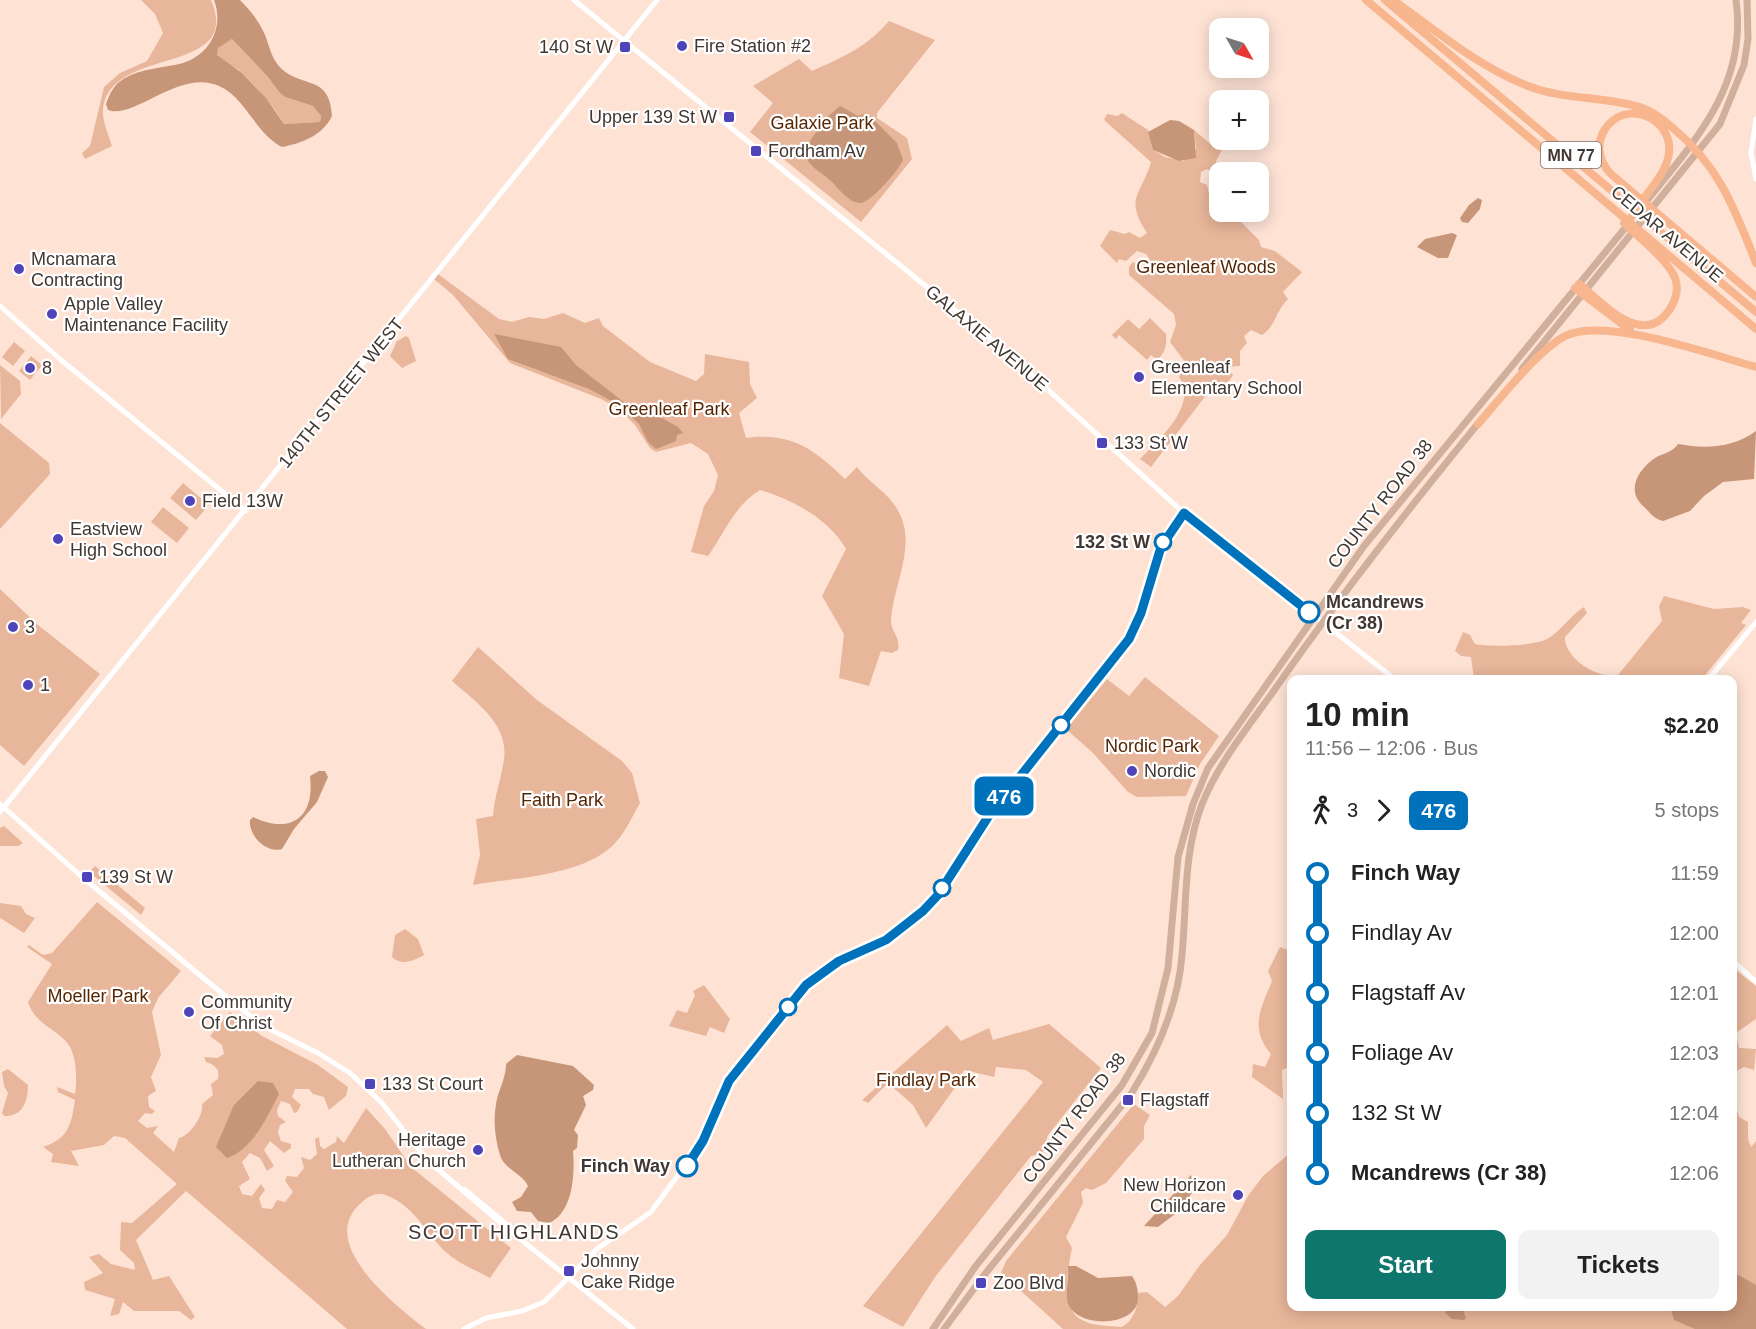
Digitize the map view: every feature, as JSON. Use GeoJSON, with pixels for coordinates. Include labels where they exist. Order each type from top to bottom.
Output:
{"type":"FeatureCollection","features":[{"type":"Feature","properties":{"kind":"highway","name":"CEDAR AVENUE"},"geometry":{"type":"LineString","coordinates":[[1366,0],[1756,329]]}},
{"type":"Feature","properties":{"kind":"highway","name":"CEDAR AVENUE"},"geometry":{"type":"LineString","coordinates":[[1384,0],[1756,312]]}},
{"type":"Feature","properties":{"kind":"highway"},"geometry":{"type":"LineString","coordinates":[[1393,0],[1467,55],[1500,74],[1556,94],[1640,107],[1659,116],[1700,151],[1734,209],[1756,263]]}},
{"type":"Feature","properties":{"kind":"highway"},"geometry":{"type":"LineString","coordinates":[[1627,225],[1650,193],[1668,158],[1668,137],[1660,124],[1649,117],[1625,114],[1607,126],[1600,140],[1600,157],[1606,169],[1756,297]]}},
{"type":"Feature","properties":{"kind":"highway"},"geometry":{"type":"LineString","coordinates":[[1582,182],[1669,268],[1677,286],[1676,297],[1667,314],[1659,320],[1641,325],[1627,323],[1584,292]]}},
{"type":"Feature","properties":{"kind":"highway"},"geometry":{"type":"LineString","coordinates":[[1577,286],[1621,325],[1642,337]]}},
{"type":"Feature","properties":{"kind":"highway"},"geometry":{"type":"LineString","coordinates":[[1478,424],[1532,365],[1563,337],[1589,330],[1617,331],[1756,367]]}},
{"type":"Feature","properties":{"kind":"main road"},"geometry":{"type":"LineString","coordinates":[[1650,193],[1692,144],[1723,95],[1735,59],[1736,0]]}},
{"type":"Feature","properties":{"kind":"main road","name":"COUNTY ROAD 38"},"geometry":{"type":"LineString","coordinates":[[985,1274],[1131,1094],[1150,1063],[1165,1030],[1175,996],[1182,957],[1188,858],[1210,784],[1322,622],[1368,560],[1720,124],[1744,65],[1748,39],[1747,2]]}},
{"type":"Feature","properties":{"kind":"main road","name":"COUNTY ROAD 38"},"geometry":{"type":"LineString","coordinates":[[933,1329],[975,1267],[1122,1085],[1152,1033],[1168,968],[1178,857],[1197,792],[1208,768],[1364,546],[1627,225]]}},
{"type":"Feature","properties":{"kind":"main road"},"geometry":{"type":"LineString","coordinates":[[944,1329],[985,1274]]}},
{"type":"Feature","properties":{"kind":"street","name":"GALAXIE AVENUE"},"geometry":{"type":"LineString","coordinates":[[574,0],[1003,349],[1184,513],[1389,675]]}},
{"type":"Feature","properties":{"kind":"street","name":"140TH STREET WEST"},"geometry":{"type":"LineString","coordinates":[[1,808],[246,511],[657,0]]}},
{"type":"Feature","properties":{"kind":"street"},"geometry":{"type":"LineString","coordinates":[[1756,119],[1751,153],[1756,179]]}},
{"type":"Feature","properties":{"kind":"street"},"geometry":{"type":"LineString","coordinates":[[0,306],[61,360],[246,511]]}},
{"type":"Feature","properties":{"kind":"street"},"geometry":{"type":"LineString","coordinates":[[464,1329],[486,1318],[537,1306],[556,1292],[597,1249],[651,1212],[703,1141],[729,1081],[806,985],[839,961],[876,946],[897,933],[938,895],[988,817],[1129,639],[1141,613],[1161,547],[1184,513]]}},
{"type":"Feature","properties":{"kind":"street"},"geometry":{"type":"LineString","coordinates":[[1712,675],[1756,622]]}},
{"type":"Feature","properties":{"kind":"street"},"geometry":{"type":"LineString","coordinates":[[1,808],[265,1027],[350,1072],[382,1103],[419,1153],[497,1215],[528,1244]]}},
{"type":"Feature","properties":{"kind":"street"},"geometry":{"type":"LineString","coordinates":[[1737,965],[1756,982]]}},
{"type":"Feature","properties":{"kind":"street"},"geometry":{"type":"LineString","coordinates":[[463,1190],[467,1196],[633,1329]]}},
{"type":"Feature","properties":{"kind":"street"},"geometry":{"type":"LineString","coordinates":[[975,1267],[985,1274]]}},
{"type":"Feature","properties":{"kind":"green space"},"geometry":{"type":"Polygon","coordinates":[[[141,0],[211,0],[216,25],[208,41],[191,52],[124,78],[108,93],[103,115],[112,146],[85,159],[82,153],[90,146],[104,87],[120,73],[147,61],[163,33],[155,14],[141,0]]]}},
{"type":"Feature","properties":{"kind":"green space","name":"Galaxie Park"},"geometry":{"type":"Polygon","coordinates":[[[889,21],[935,40],[877,113],[877,118],[907,138],[912,159],[861,222],[750,132],[773,103],[753,86],[799,59],[812,71],[834,61],[863,45],[889,21]]]}},
{"type":"Feature","properties":{"kind":"green space"},"geometry":{"type":"Polygon","coordinates":[[[232,39],[285,97],[313,106],[321,116],[320,122],[284,124],[253,84],[241,72],[217,55],[217,48],[232,39]]]}},
{"type":"Feature","properties":{"kind":"green space","name":"Greenleaf Woods"},"geometry":{"type":"Polygon","coordinates":[[[1122,113],[1148,130],[1153,150],[1165,157],[1184,161],[1196,149],[1194,130],[1209,143],[1209,150],[1222,150],[1216,162],[1209,162],[1209,170],[1201,172],[1200,182],[1207,185],[1209,194],[1209,222],[1241,222],[1259,240],[1261,247],[1275,251],[1302,272],[1283,292],[1288,299],[1267,331],[1262,335],[1251,330],[1244,336],[1247,343],[1240,351],[1240,366],[1225,367],[1233,375],[1225,387],[1217,387],[1207,394],[1151,467],[1140,459],[1166,432],[1180,410],[1184,399],[1184,387],[1179,377],[1185,362],[1170,342],[1176,325],[1174,314],[1129,275],[1129,267],[1133,262],[1142,266],[1150,260],[1146,254],[1137,251],[1126,261],[1119,259],[1117,263],[1100,246],[1110,230],[1125,234],[1129,232],[1140,238],[1147,233],[1140,221],[1136,204],[1151,162],[1104,120],[1107,114],[1117,116],[1122,113]]]}},
{"type":"Feature","properties":{"kind":"green space","name":"Greenleaf Park"},"geometry":{"type":"Polygon","coordinates":[[[438,274],[499,319],[512,322],[529,317],[544,319],[563,313],[585,323],[599,318],[603,326],[650,362],[696,381],[704,374],[705,354],[749,362],[750,384],[757,398],[739,413],[746,438],[789,440],[812,451],[845,479],[857,467],[889,498],[901,517],[905,531],[904,560],[891,619],[899,645],[898,650],[892,653],[881,651],[869,686],[839,678],[844,634],[822,596],[846,549],[830,529],[797,505],[760,490],[737,511],[708,556],[691,552],[704,506],[714,491],[718,475],[708,454],[691,443],[656,452],[650,448],[635,425],[619,409],[601,399],[510,363],[453,295],[434,279],[438,274]]]}},
{"type":"Feature","properties":{"kind":"green space"},"geometry":{"type":"Polygon","coordinates":[[[1150,318],[1166,334],[1165,348],[1157,360],[1151,355],[1147,360],[1119,335],[1116,339],[1112,335],[1128,319],[1139,329],[1150,318]]]}},
{"type":"Feature","properties":{"kind":"green space"},"geometry":{"type":"Polygon","coordinates":[[[406,336],[409,338],[416,361],[402,368],[390,356],[397,341],[406,336]]]}},
{"type":"Feature","properties":{"kind":"green space","name":"8"},"geometry":{"type":"Polygon","coordinates":[[[14,342],[25,351],[13,366],[2,357],[14,342]]]}},
{"type":"Feature","properties":{"kind":"green space","name":"8"},"geometry":{"type":"Polygon","coordinates":[[[31,356],[42,365],[30,380],[19,371],[31,356]]]}},
{"type":"Feature","properties":{"kind":"green space"},"geometry":{"type":"Polygon","coordinates":[[[0,365],[20,381],[21,394],[1,419],[0,365]]]}},
{"type":"Feature","properties":{"kind":"green space"},"geometry":{"type":"Polygon","coordinates":[[[0,423],[49,463],[50,474],[0,529],[0,423]]]}},
{"type":"Feature","properties":{"kind":"green space","name":"Field 13W"},"geometry":{"type":"Polygon","coordinates":[[[183,483],[209,505],[196,520],[170,498],[183,483]]]}},
{"type":"Feature","properties":{"kind":"green space"},"geometry":{"type":"Polygon","coordinates":[[[163,507],[189,528],[177,543],[151,522],[163,507]]]}},
{"type":"Feature","properties":{"kind":"green space"},"geometry":{"type":"Polygon","coordinates":[[[0,589],[38,625],[100,674],[24,766],[0,745],[0,589]]]}},
{"type":"Feature","properties":{"kind":"green space"},"geometry":{"type":"Polygon","coordinates":[[[1664,596],[1714,609],[1743,607],[1751,610],[1741,623],[1746,625],[1705,675],[1618,675],[1662,621],[1659,606],[1664,596]]]}},
{"type":"Feature","properties":{"kind":"green space"},"geometry":{"type":"Polygon","coordinates":[[[1584,607],[1587,613],[1565,637],[1566,645],[1570,653],[1584,666],[1606,675],[1473,675],[1471,657],[1461,656],[1455,651],[1463,632],[1470,635],[1475,644],[1482,645],[1521,645],[1545,640],[1584,607]]]}},
{"type":"Feature","properties":{"kind":"green space","name":"Faith Park"},"geometry":{"type":"Polygon","coordinates":[[[478,647],[537,700],[622,761],[632,773],[640,803],[620,838],[604,853],[588,862],[550,873],[473,885],[480,855],[476,819],[493,816],[504,751],[498,727],[491,717],[452,681],[478,647]]]}},
{"type":"Feature","properties":{"kind":"green space","name":"Nordic Park"},"geometry":{"type":"Polygon","coordinates":[[[1145,677],[1219,736],[1200,764],[1186,796],[1137,797],[1128,792],[1092,752],[1066,729],[1107,679],[1129,696],[1145,677]]]}},
{"type":"Feature","properties":{"kind":"green space"},"geometry":{"type":"Polygon","coordinates":[[[4,826],[23,843],[18,846],[0,846],[0,828],[4,826]]]}},
{"type":"Feature","properties":{"kind":"green space"},"geometry":{"type":"Polygon","coordinates":[[[95,866],[145,908],[141,915],[89,872],[95,866]]]}},
{"type":"Feature","properties":{"kind":"green space","name":"Moeller Park"},"geometry":{"type":"Polygon","coordinates":[[[97,902],[181,971],[158,998],[152,1012],[161,1055],[151,1077],[156,1091],[148,1096],[149,1107],[155,1111],[152,1114],[145,1113],[138,1121],[147,1128],[158,1126],[153,1133],[174,1152],[179,1138],[188,1133],[199,1119],[202,1104],[213,1095],[211,1084],[218,1079],[218,1073],[204,1057],[217,1058],[224,1054],[222,1045],[210,1036],[230,1012],[262,1036],[318,1065],[348,1087],[346,1096],[329,1110],[324,1097],[313,1094],[309,1089],[295,1089],[292,1097],[301,1105],[297,1112],[294,1113],[290,1104],[281,1101],[277,1110],[278,1116],[286,1122],[280,1125],[278,1132],[281,1141],[291,1144],[291,1148],[284,1153],[270,1141],[264,1150],[274,1166],[267,1171],[260,1158],[250,1153],[242,1162],[250,1179],[239,1186],[242,1194],[252,1196],[261,1184],[265,1190],[259,1198],[262,1208],[272,1209],[277,1200],[285,1202],[293,1192],[285,1181],[287,1176],[297,1177],[304,1168],[301,1157],[310,1160],[317,1154],[315,1139],[319,1137],[320,1146],[324,1149],[336,1142],[337,1136],[344,1143],[366,1108],[385,1129],[411,1167],[511,1248],[490,1278],[462,1264],[447,1253],[414,1214],[398,1201],[380,1194],[373,1195],[360,1204],[349,1220],[348,1237],[354,1255],[381,1290],[426,1329],[347,1329],[186,1191],[136,1240],[153,1280],[169,1276],[195,1317],[191,1320],[179,1311],[134,1311],[123,1302],[119,1314],[110,1316],[115,1299],[85,1290],[84,1282],[103,1273],[89,1257],[99,1254],[111,1264],[135,1270],[134,1263],[120,1250],[121,1222],[132,1223],[177,1184],[125,1138],[114,1136],[104,1145],[71,1151],[79,1166],[51,1162],[53,1154],[43,1147],[63,1135],[70,1123],[75,1100],[58,1092],[57,1087],[75,1094],[75,1064],[66,1041],[42,1023],[28,1002],[52,964],[27,947],[29,945],[43,955],[52,953],[97,902]]]}},
{"type":"Feature","properties":{"kind":"green space"},"geometry":{"type":"Polygon","coordinates":[[[0,903],[21,906],[26,914],[35,918],[24,933],[0,918],[0,903]]]}},
{"type":"Feature","properties":{"kind":"green space"},"geometry":{"type":"Polygon","coordinates":[[[405,929],[418,939],[424,955],[412,961],[403,962],[392,957],[395,935],[405,929]]]}},
{"type":"Feature","properties":{"kind":"green space"},"geometry":{"type":"Polygon","coordinates":[[[1280,947],[1287,950],[1287,1068],[1282,1070],[1283,1099],[1252,1077],[1253,1064],[1265,1067],[1271,1054],[1264,1045],[1259,1027],[1261,1009],[1272,981],[1268,971],[1280,947]]]}},
{"type":"Feature","properties":{"kind":"green space"},"geometry":{"type":"Polygon","coordinates":[[[1737,971],[1756,986],[1756,1019],[1737,1032],[1737,971]]]}},
{"type":"Feature","properties":{"kind":"green space"},"geometry":{"type":"Polygon","coordinates":[[[704,985],[730,1019],[724,1033],[710,1027],[706,1036],[669,1026],[677,1010],[687,1013],[695,995],[693,991],[704,985]]]}},
{"type":"Feature","properties":{"kind":"green space","name":"Findlay Park"},"geometry":{"type":"Polygon","coordinates":[[[1049,1024],[1101,1068],[1048,1135],[1042,1154],[1031,1156],[935,1277],[903,1327],[863,1306],[1043,1082],[1026,1070],[996,1067],[994,1077],[964,1070],[959,1082],[926,1128],[913,1105],[888,1083],[868,1103],[862,1100],[947,1025],[961,1041],[989,1028],[993,1040],[1049,1024]]]}},
{"type":"Feature","properties":{"kind":"green space"},"geometry":{"type":"Polygon","coordinates":[[[1737,1038],[1739,1048],[1756,1049],[1754,1070],[1744,1067],[1737,1071],[1737,1038]]]}},
{"type":"Feature","properties":{"kind":"green space"},"geometry":{"type":"Polygon","coordinates":[[[8,1069],[28,1085],[28,1091],[20,1111],[4,1116],[2,1113],[8,1093],[4,1086],[2,1072],[8,1069]]]}},
{"type":"Feature","properties":{"kind":"green space"},"geometry":{"type":"Polygon","coordinates":[[[1134,1104],[1150,1115],[1144,1126],[1144,1139],[1106,1183],[1092,1190],[1086,1188],[1081,1192],[1083,1203],[1066,1237],[1072,1248],[1067,1278],[1068,1299],[1076,1316],[1084,1321],[1102,1326],[1122,1327],[1130,1321],[1134,1313],[1138,1293],[1147,1292],[1165,1307],[1178,1296],[1200,1265],[1227,1235],[1248,1196],[1263,1176],[1287,1155],[1287,1311],[1737,1311],[1737,1110],[1739,1117],[1748,1122],[1748,1139],[1751,1147],[1756,1141],[1756,1329],[1063,1329],[1001,1273],[1006,1261],[1134,1104]]]}},
{"type":"Feature","properties":{"kind":"shaded area"},"geometry":{"type":"Polygon","coordinates":[[[214,0],[240,0],[260,25],[278,65],[286,73],[320,87],[326,93],[332,116],[318,133],[305,140],[282,147],[265,133],[228,91],[204,82],[174,88],[131,108],[119,111],[108,110],[106,104],[111,93],[115,86],[125,78],[146,70],[183,63],[201,53],[213,38],[217,10],[214,0]],[[232,39],[218,48],[217,55],[242,73],[266,98],[284,124],[320,122],[321,116],[313,106],[285,97],[232,39]]]}},
{"type":"Feature","properties":{"kind":"shaded area"},"geometry":{"type":"Polygon","coordinates":[[[840,106],[858,116],[867,113],[897,143],[903,160],[884,185],[861,203],[852,201],[844,195],[811,165],[803,151],[825,119],[840,106]]]}},
{"type":"Feature","properties":{"kind":"shaded area"},"geometry":{"type":"Polygon","coordinates":[[[1170,120],[1179,121],[1194,130],[1196,158],[1179,161],[1153,150],[1148,132],[1170,120]]]}},
{"type":"Feature","properties":{"kind":"shaded area"},"geometry":{"type":"Polygon","coordinates":[[[1478,198],[1482,200],[1480,209],[1468,223],[1462,222],[1460,218],[1469,205],[1478,198]]]}},
{"type":"Feature","properties":{"kind":"shaded area"},"geometry":{"type":"Polygon","coordinates":[[[1452,233],[1457,235],[1448,258],[1438,258],[1417,247],[1425,239],[1452,233]]]}},
{"type":"Feature","properties":{"kind":"shaded area"},"geometry":{"type":"Polygon","coordinates":[[[494,334],[561,347],[576,365],[634,410],[662,418],[678,427],[683,433],[677,435],[676,441],[656,449],[648,442],[639,424],[619,405],[589,389],[508,359],[494,334]]]}},
{"type":"Feature","properties":{"kind":"shaded area"},"geometry":{"type":"Polygon","coordinates":[[[1756,431],[1754,479],[1723,482],[1704,496],[1690,511],[1663,521],[1654,516],[1637,499],[1635,486],[1640,473],[1655,458],[1670,451],[1678,444],[1719,446],[1738,441],[1756,431]]]}},
{"type":"Feature","properties":{"kind":"shaded area"},"geometry":{"type":"Polygon","coordinates":[[[319,771],[325,771],[328,777],[317,802],[294,829],[282,849],[270,849],[255,838],[250,826],[250,820],[253,817],[279,824],[298,819],[309,803],[310,776],[319,771]]]}},
{"type":"Feature","properties":{"kind":"shaded area"},"geometry":{"type":"Polygon","coordinates":[[[517,1055],[573,1066],[594,1085],[593,1090],[583,1096],[586,1105],[574,1130],[578,1135],[577,1148],[573,1151],[573,1181],[568,1202],[557,1218],[549,1223],[538,1221],[531,1212],[517,1211],[512,1202],[521,1197],[528,1186],[502,1160],[497,1143],[495,1110],[497,1099],[506,1064],[517,1055]]]}},
{"type":"Feature","properties":{"kind":"shaded area"},"geometry":{"type":"Polygon","coordinates":[[[258,1081],[273,1083],[279,1094],[252,1140],[236,1154],[227,1158],[216,1147],[234,1105],[258,1081]]]}},
{"type":"Feature","properties":{"kind":"shaded area"},"geometry":{"type":"Polygon","coordinates":[[[1191,1175],[1194,1190],[1179,1211],[1158,1227],[1144,1226],[1191,1175]]]}},
{"type":"Feature","properties":{"kind":"shaded area"},"geometry":{"type":"Polygon","coordinates":[[[1068,1266],[1076,1266],[1098,1278],[1132,1276],[1138,1292],[1135,1308],[1116,1320],[1091,1320],[1079,1316],[1071,1309],[1067,1299],[1068,1266]]]}},
{"type":"Feature","properties":{"kind":"shaded area"},"geometry":{"type":"Polygon","coordinates":[[[1737,1274],[1756,1285],[1756,1329],[1695,1329],[1674,1320],[1671,1311],[1737,1311],[1737,1274]]]}},
{"type":"Feature","properties":{"kind":"shaded area"},"geometry":{"type":"Polygon","coordinates":[[[1446,1311],[1463,1311],[1466,1318],[1464,1320],[1452,1319],[1446,1311]]]}},
{"type":"Feature","properties":{"kind":"bus line","name":"476"},"geometry":{"type":"LineString","coordinates":[[687,1166],[703,1141],[729,1081],[806,985],[822,971],[839,961],[876,946],[897,933],[938,895],[988,817],[1129,639],[1141,613],[1153,565],[1170,530],[1184,513],[1309,612]]}},
{"type":"Feature","properties":{"kind":"place","name":"Fire Station #2"},"geometry":{"type":"Point","coordinates":[682,46]}},
{"type":"Feature","properties":{"kind":"place","name":"140 St W"},"geometry":{"type":"Point","coordinates":[625,47]}},
{"type":"Feature","properties":{"kind":"place","name":"Upper 139 St W"},"geometry":{"type":"Point","coordinates":[729,117]}},
{"type":"Feature","properties":{"kind":"place","name":"Fordham Av"},"geometry":{"type":"Point","coordinates":[756,151]}},
{"type":"Feature","properties":{"kind":"place","name":"Mcnamara Contracting"},"geometry":{"type":"Point","coordinates":[19,269]}},
{"type":"Feature","properties":{"kind":"place","name":"Apple Valley Maintenance Facility"},"geometry":{"type":"Point","coordinates":[52,314]}},
{"type":"Feature","properties":{"kind":"place","name":"8"},"geometry":{"type":"Point","coordinates":[30,368]}},
{"type":"Feature","properties":{"kind":"place","name":"Greenleaf Elementary School"},"geometry":{"type":"Point","coordinates":[1139,377]}},
{"type":"Feature","properties":{"kind":"place","name":"133 St W"},"geometry":{"type":"Point","coordinates":[1102,443]}},
{"type":"Feature","properties":{"kind":"place","name":"Field 13W"},"geometry":{"type":"Point","coordinates":[190,501]}},
{"type":"Feature","properties":{"kind":"place","name":"Eastview High School"},"geometry":{"type":"Point","coordinates":[58,539]}},
{"type":"Feature","properties":{"kind":"place","name":"132 St W"},"geometry":{"type":"Point","coordinates":[1163,542]}},
{"type":"Feature","properties":{"kind":"place","name":"Mcandrews (Cr 38)"},"geometry":{"type":"Point","coordinates":[1309,612]}},
{"type":"Feature","properties":{"kind":"place","name":"3"},"geometry":{"type":"Point","coordinates":[13,627]}},
{"type":"Feature","properties":{"kind":"place","name":"1"},"geometry":{"type":"Point","coordinates":[28,685]}},
{"type":"Feature","properties":{"kind":"place","name":"Nordic"},"geometry":{"type":"Point","coordinates":[1132,771]}},
{"type":"Feature","properties":{"kind":"place","name":"139 St W"},"geometry":{"type":"Point","coordinates":[87,877]}},
{"type":"Feature","properties":{"kind":"place","name":"Community Of Christ"},"geometry":{"type":"Point","coordinates":[189,1012]}},
{"type":"Feature","properties":{"kind":"place","name":"133 St Court"},"geometry":{"type":"Point","coordinates":[370,1084]}},
{"type":"Feature","properties":{"kind":"place","name":"Flagstaff"},"geometry":{"type":"Point","coordinates":[1128,1100]}},
{"type":"Feature","properties":{"kind":"place","name":"Heritage Lutheran Church"},"geometry":{"type":"Point","coordinates":[478,1150]}},
{"type":"Feature","properties":{"kind":"place","name":"Finch Way"},"geometry":{"type":"Point","coordinates":[687,1166]}},
{"type":"Feature","properties":{"kind":"place","name":"New Horizon Childcare"},"geometry":{"type":"Point","coordinates":[1238,1195]}},
{"type":"Feature","properties":{"kind":"place","name":"Johnny Cake Ridge"},"geometry":{"type":"Point","coordinates":[569,1271]}},
{"type":"Feature","properties":{"kind":"place","name":"Zoo Blvd"},"geometry":{"type":"Point","coordinates":[981,1283]}},
{"type":"Feature","properties":{"kind":"district","name":"SCOTT HIGHLANDS"},"geometry":{"type":"Point","coordinates":[514,1232]}}]}
